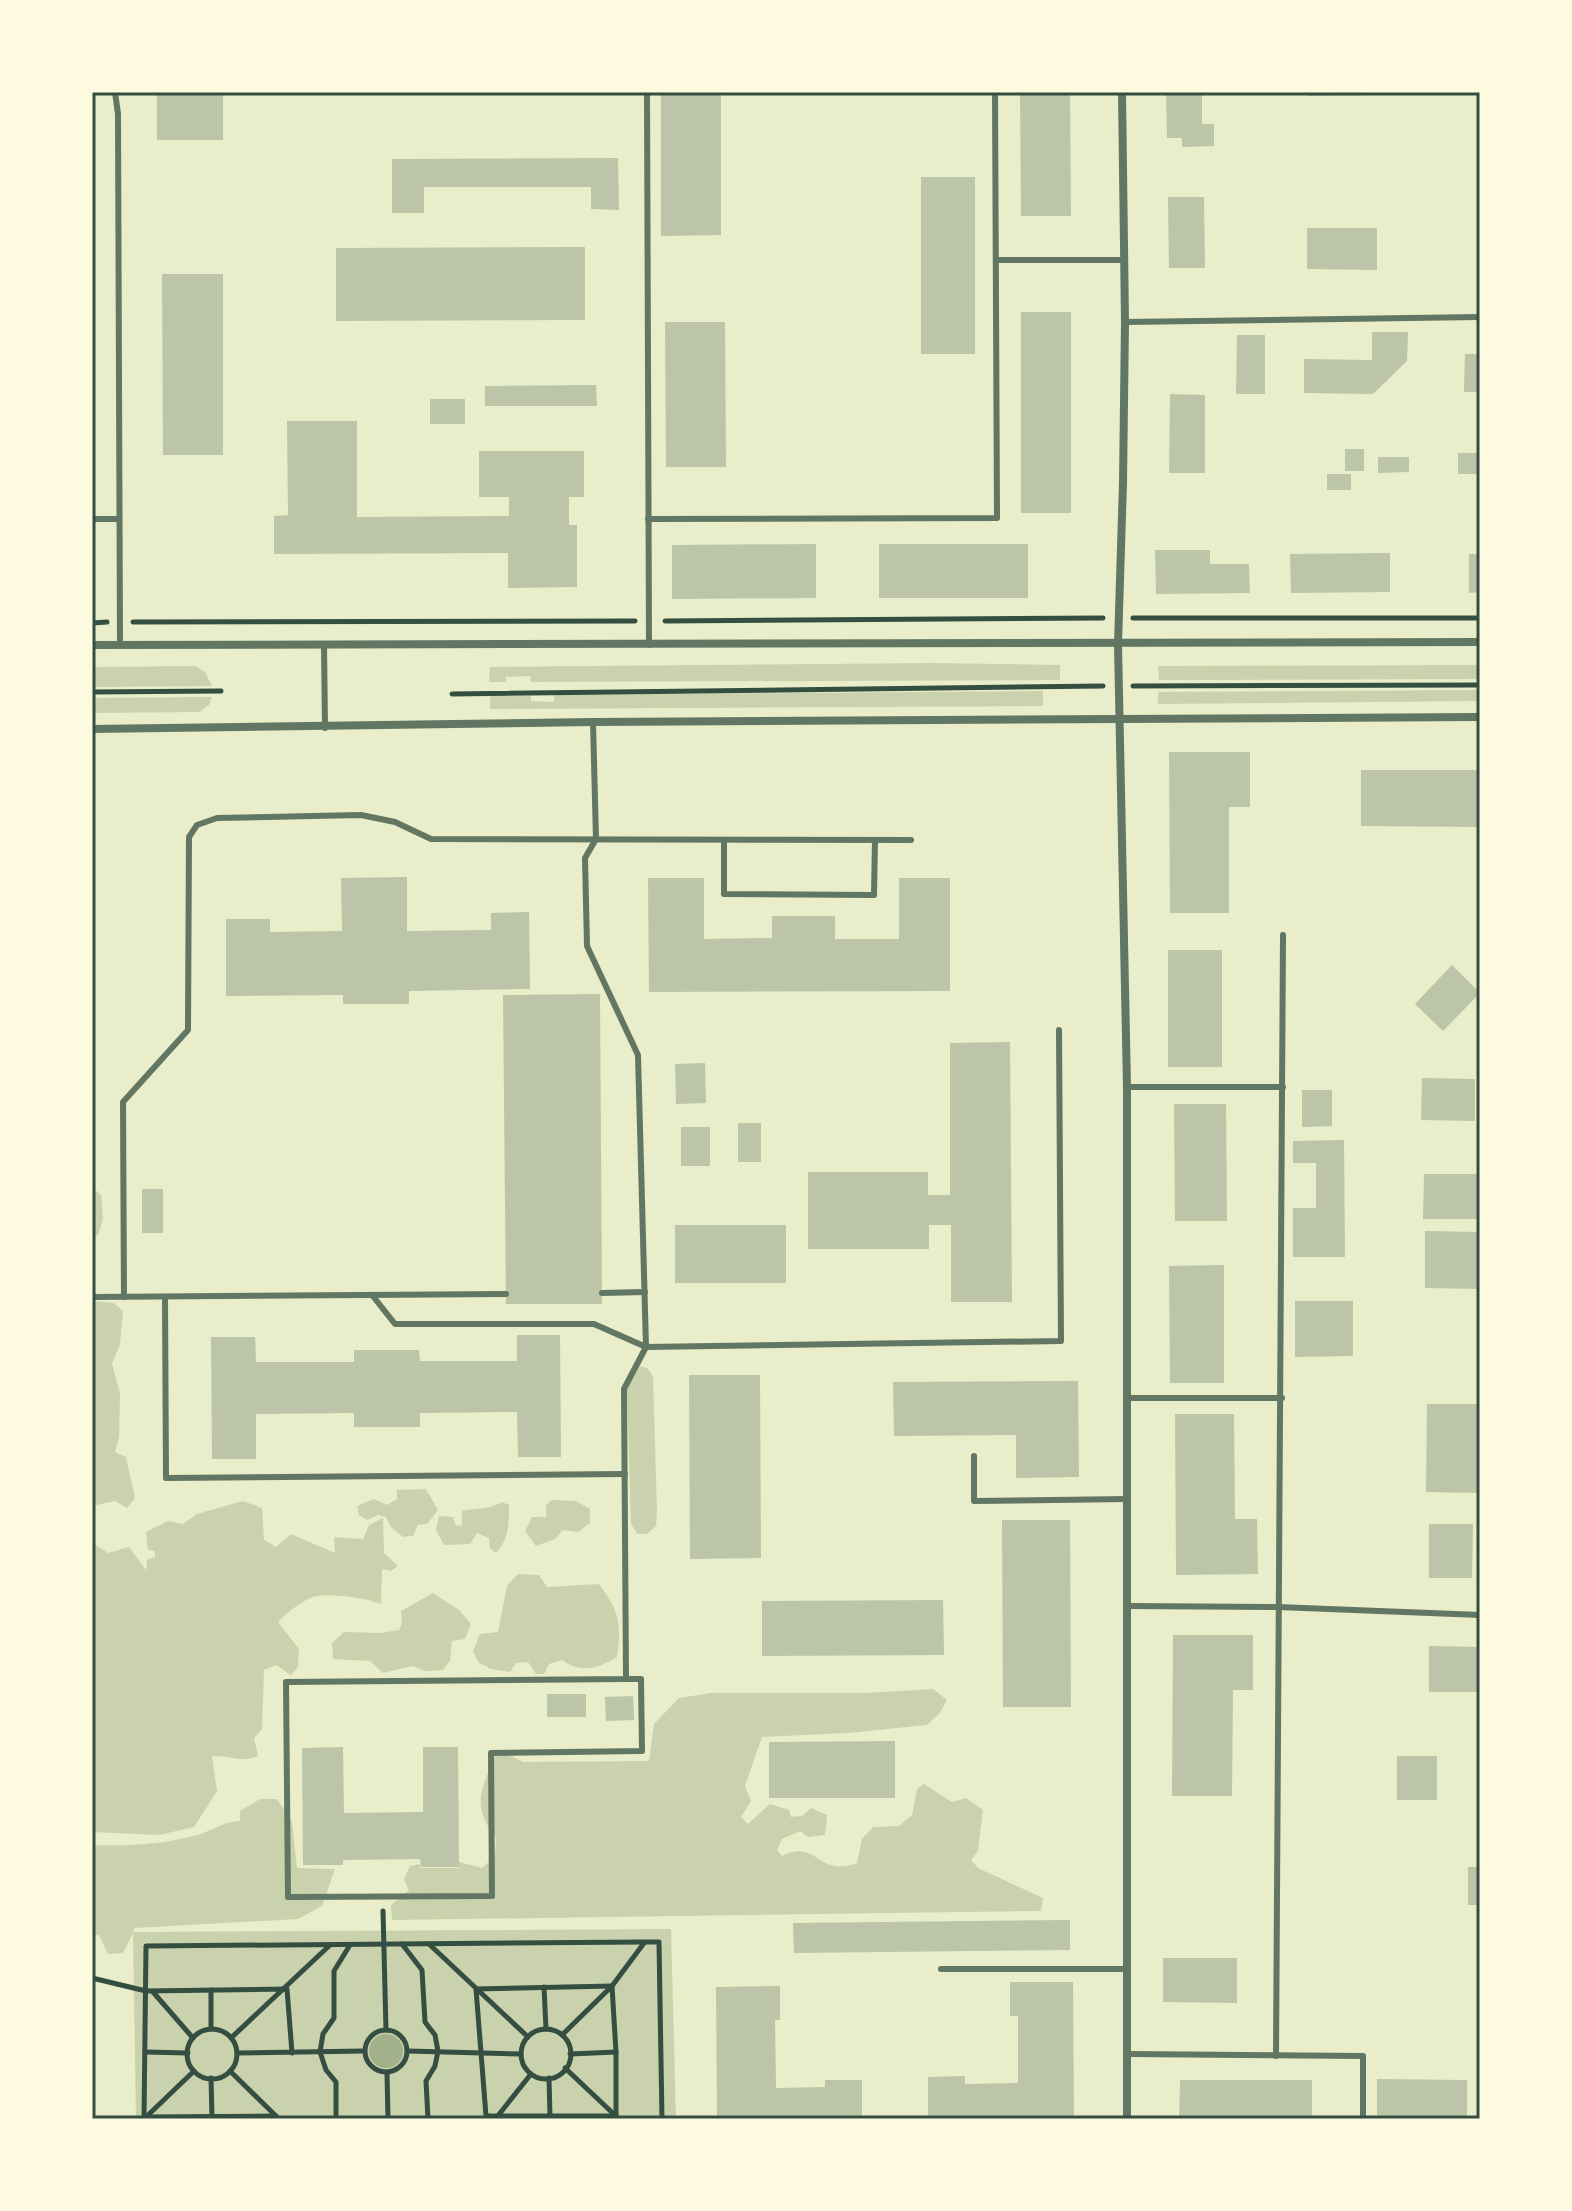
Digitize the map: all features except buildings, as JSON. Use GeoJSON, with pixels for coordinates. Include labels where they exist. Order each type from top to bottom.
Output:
{"type":"FeatureCollection","features":[{"type":"Feature","properties":{"kind":"street"},"geometry":{"type":"LineString","coordinates":[[1122,92],[1125,322],[1118,644],[1127,1087],[1127,2119]]}},
{"type":"Feature","properties":{"kind":"street"},"geometry":{"type":"LineString","coordinates":[[92,645],[1480,642]]}},
{"type":"Feature","properties":{"kind":"street"},"geometry":{"type":"LineString","coordinates":[[92,729],[593,722],[1480,717]]}},
{"type":"Feature","properties":{"kind":"lane"},"geometry":{"type":"LineString","coordinates":[[115,92],[118,114],[120,645]]}},
{"type":"Feature","properties":{"kind":"lane"},"geometry":{"type":"LineString","coordinates":[[647,92],[649,645]]}},
{"type":"Feature","properties":{"kind":"lane"},"geometry":{"type":"LineString","coordinates":[[648,519],[997,518],[995,92]]}},
{"type":"Feature","properties":{"kind":"lane"},"geometry":{"type":"LineString","coordinates":[[996,260],[1124,260]]}},
{"type":"Feature","properties":{"kind":"lane"},"geometry":{"type":"LineString","coordinates":[[1125,322],[1480,317]]}},
{"type":"Feature","properties":{"kind":"lane"},"geometry":{"type":"LineString","coordinates":[[92,519],[119,519]]}},
{"type":"Feature","properties":{"kind":"lane"},"geometry":{"type":"LineString","coordinates":[[324,645],[325,728]]}},
{"type":"Feature","properties":{"kind":"lane"},"geometry":{"type":"LineString","coordinates":[[593,722],[596,839],[585,858],[587,946],[638,1055],[646,1347],[624,1389],[626,1679]]}},
{"type":"Feature","properties":{"kind":"lane"},"geometry":{"type":"LineString","coordinates":[[124,1297],[123,1102],[188,1030],[189,837],[197,825],[217,818],[361,815],[395,822],[431,839],[911,840]]}},
{"type":"Feature","properties":{"kind":"lane"},"geometry":{"type":"LineString","coordinates":[[724,840],[724,894],[859,895],[874,895],[875,840]]}},
{"type":"Feature","properties":{"kind":"lane"},"geometry":{"type":"LineString","coordinates":[[1276,2056],[1283,935]]}},
{"type":"Feature","properties":{"kind":"lane"},"geometry":{"type":"LineString","coordinates":[[372,1295],[395,1324],[594,1324],[646,1347],[1061,1341],[1059,1030]]}},
{"type":"Feature","properties":{"kind":"lane"},"geometry":{"type":"LineString","coordinates":[[1127,1087],[1283,1087]]}},
{"type":"Feature","properties":{"kind":"lane"},"geometry":{"type":"LineString","coordinates":[[602,1293],[645,1292]]}},
{"type":"Feature","properties":{"kind":"lane"},"geometry":{"type":"LineString","coordinates":[[92,1297],[506,1294]]}},
{"type":"Feature","properties":{"kind":"lane"},"geometry":{"type":"LineString","coordinates":[[165,1297],[166,1478],[625,1474]]}},
{"type":"Feature","properties":{"kind":"lane"},"geometry":{"type":"LineString","coordinates":[[1126,1398],[1282,1398]]}},
{"type":"Feature","properties":{"kind":"lane"},"geometry":{"type":"LineString","coordinates":[[974,1456],[974,1501],[1128,1499]]}},
{"type":"Feature","properties":{"kind":"lane"},"geometry":{"type":"LineString","coordinates":[[1127,1606],[1278,1607],[1480,1615]]}},
{"type":"Feature","properties":{"kind":"lane"},"geometry":{"type":"LineString","coordinates":[[626,1679],[641,1679],[642,1751],[491,1753],[492,1896],[288,1897],[286,1682],[626,1679]]}},
{"type":"Feature","properties":{"kind":"lane"},"geometry":{"type":"LineString","coordinates":[[941,1969],[1128,1969]]}},
{"type":"Feature","properties":{"kind":"lane"},"geometry":{"type":"LineString","coordinates":[[1128,2054],[1363,2056],[1363,2119]]}},
{"type":"Feature","properties":{"kind":"path"},"geometry":{"type":"LineString","coordinates":[[92,623],[1480,618]]}},
{"type":"Feature","properties":{"kind":"path"},"geometry":{"type":"LineString","coordinates":[[452,694],[1480,685]]}},
{"type":"Feature","properties":{"kind":"path"},"geometry":{"type":"LineString","coordinates":[[92,692],[221,691]]}},
{"type":"Feature","properties":{"kind":"path"},"geometry":{"type":"LineString","coordinates":[[383,1896],[386,2030]]}},
{"type":"Feature","properties":{"kind":"path"},"geometry":{"type":"LineString","coordinates":[[562,2035],[612,1986],[644,1942]]}},
{"type":"Feature","properties":{"kind":"path"},"geometry":{"type":"LineString","coordinates":[[145,2118],[149,1991],[146,1946],[659,1942],[662,2119]]}},
{"type":"Feature","properties":{"kind":"path"},"geometry":{"type":"LineString","coordinates":[[231,2038],[331,1944]]}},
{"type":"Feature","properties":{"kind":"path"},"geometry":{"type":"LineString","coordinates":[[336,2119],[336,2082],[326,2070],[320,2052],[323,2034],[334,2018],[334,1971],[350,1944]]}},
{"type":"Feature","properties":{"kind":"path"},"geometry":{"type":"LineString","coordinates":[[402,1944],[422,1970],[425,2022],[435,2035],[438,2051],[435,2066],[426,2081],[428,2119]]}},
{"type":"Feature","properties":{"kind":"path"},"geometry":{"type":"LineString","coordinates":[[428,1944],[528,2037]]}},
{"type":"Feature","properties":{"kind":"path"},"geometry":{"type":"LineString","coordinates":[[92,1978],[149,1991],[287,1989],[292,2053]]}},
{"type":"Feature","properties":{"kind":"path"},"geometry":{"type":"LineString","coordinates":[[476,1989],[612,1986]]}},
{"type":"Feature","properties":{"kind":"path"},"geometry":{"type":"LineString","coordinates":[[612,1986],[618,2118]]}},
{"type":"Feature","properties":{"kind":"path"},"geometry":{"type":"LineString","coordinates":[[544,1987],[546,2029]]}},
{"type":"Feature","properties":{"kind":"path"},"geometry":{"type":"LineString","coordinates":[[476,1989],[486,2116],[618,2118]]}},
{"type":"Feature","properties":{"kind":"path"},"geometry":{"type":"LineString","coordinates":[[211,1990],[211,2029]]}},
{"type":"Feature","properties":{"kind":"path"},"geometry":{"type":"LineString","coordinates":[[149,1991],[193,2038]]}},
{"type":"Feature","properties":{"kind":"path"},"geometry":{"type":"LineString","coordinates":[[211,2029],[221,2030],[231,2038],[237,2053],[230,2071],[211,2078],[194,2071],[188,2053],[193,2038],[211,2029]]}},
{"type":"Feature","properties":{"kind":"path"},"geometry":{"type":"LineString","coordinates":[[546,2029],[562,2035],[570,2054],[565,2068],[557,2076],[549,2078],[531,2074],[523,2065],[521,2054],[528,2037],[546,2029]]}},
{"type":"Feature","properties":{"kind":"path"},"geometry":{"type":"LineString","coordinates":[[387,2073],[371,2066],[364,2051],[370,2036],[386,2030],[401,2036],[408,2051]]}},
{"type":"Feature","properties":{"kind":"path"},"geometry":{"type":"LineString","coordinates":[[237,2053],[364,2051]]}},
{"type":"Feature","properties":{"kind":"path"},"geometry":{"type":"LineString","coordinates":[[408,2051],[521,2054]]}},
{"type":"Feature","properties":{"kind":"path"},"geometry":{"type":"LineString","coordinates":[[387,2073],[401,2066],[408,2051]]}},
{"type":"Feature","properties":{"kind":"path"},"geometry":{"type":"LineString","coordinates":[[146,2052],[188,2053]]}},
{"type":"Feature","properties":{"kind":"path"},"geometry":{"type":"LineString","coordinates":[[570,2054],[616,2052]]}},
{"type":"Feature","properties":{"kind":"path"},"geometry":{"type":"LineString","coordinates":[[565,2068],[618,2118]]}},
{"type":"Feature","properties":{"kind":"path"},"geometry":{"type":"LineString","coordinates":[[145,2118],[194,2071]]}},
{"type":"Feature","properties":{"kind":"path"},"geometry":{"type":"LineString","coordinates":[[230,2071],[278,2117]]}},
{"type":"Feature","properties":{"kind":"path"},"geometry":{"type":"LineString","coordinates":[[387,2073],[388,2119]]}},
{"type":"Feature","properties":{"kind":"path"},"geometry":{"type":"LineString","coordinates":[[496,2117],[531,2074]]}},
{"type":"Feature","properties":{"kind":"path"},"geometry":{"type":"LineString","coordinates":[[211,2078],[212,2117]]}},
{"type":"Feature","properties":{"kind":"path"},"geometry":{"type":"LineString","coordinates":[[549,2078],[550,2116]]}},
{"type":"Feature","properties":{"kind":"path"},"geometry":{"type":"LineString","coordinates":[[145,2118],[278,2117]]}},
{"type":"Feature","properties":{"kind":"shaded area"},"geometry":{"type":"Polygon","coordinates":[[[933,663],[1060,665],[1060,680],[531,682],[530,676],[506,677],[506,682],[489,682],[490,667],[933,663]]]}},
{"type":"Feature","properties":{"kind":"shaded area"},"geometry":{"type":"Polygon","coordinates":[[[1480,665],[1480,679],[1159,680],[1158,666],[1480,665]]]}},
{"type":"Feature","properties":{"kind":"shaded area"},"geometry":{"type":"Polygon","coordinates":[[[196,666],[205,672],[212,686],[92,687],[92,667],[196,666]]]}},
{"type":"Feature","properties":{"kind":"shaded area"},"geometry":{"type":"Polygon","coordinates":[[[1480,690],[1480,701],[1158,704],[1158,692],[1480,690]]]}},
{"type":"Feature","properties":{"kind":"shaded area"},"geometry":{"type":"Polygon","coordinates":[[[1043,691],[1043,706],[490,709],[490,696],[531,696],[531,701],[554,702],[554,695],[1043,691]]]}},
{"type":"Feature","properties":{"kind":"shaded area"},"geometry":{"type":"Polygon","coordinates":[[[212,697],[209,705],[199,712],[92,713],[92,698],[212,697]]]}},
{"type":"Feature","properties":{"kind":"shaded area"},"geometry":{"type":"Polygon","coordinates":[[[92,1187],[101,1195],[103,1219],[98,1235],[92,1238],[92,1187]]]}},
{"type":"Feature","properties":{"kind":"shaded area"},"geometry":{"type":"Polygon","coordinates":[[[92,1301],[114,1303],[123,1311],[120,1344],[112,1364],[120,1393],[119,1437],[115,1452],[126,1457],[135,1498],[127,1508],[115,1501],[92,1506],[92,1301]]]}},
{"type":"Feature","properties":{"kind":"shaded area"},"geometry":{"type":"Polygon","coordinates":[[[640,1366],[647,1368],[653,1376],[657,1513],[656,1526],[647,1534],[637,1534],[631,1523],[627,1390],[640,1366]]]}},
{"type":"Feature","properties":{"kind":"shaded area"},"geometry":{"type":"Polygon","coordinates":[[[426,1489],[438,1510],[427,1524],[418,1525],[413,1536],[403,1537],[390,1526],[386,1517],[378,1515],[367,1520],[359,1515],[357,1506],[374,1499],[387,1505],[397,1499],[397,1490],[426,1489]]]}},
{"type":"Feature","properties":{"kind":"shaded area"},"geometry":{"type":"Polygon","coordinates":[[[552,1500],[576,1501],[590,1509],[590,1523],[578,1532],[563,1530],[555,1539],[536,1546],[525,1531],[532,1517],[546,1517],[546,1505],[552,1500]]]}},
{"type":"Feature","properties":{"kind":"shaded area"},"geometry":{"type":"Polygon","coordinates":[[[243,1501],[262,1508],[264,1540],[276,1547],[291,1534],[335,1553],[334,1537],[363,1539],[369,1525],[383,1518],[384,1553],[398,1566],[391,1571],[382,1569],[381,1604],[347,1596],[313,1597],[299,1604],[278,1622],[299,1649],[298,1667],[291,1675],[276,1665],[264,1670],[262,1729],[254,1738],[258,1756],[241,1759],[212,1756],[217,1791],[194,1827],[159,1835],[92,1832],[92,1529],[93,1543],[108,1553],[129,1547],[146,1570],[147,1560],[155,1557],[155,1551],[148,1550],[146,1532],[168,1521],[183,1524],[197,1514],[243,1501]]]}},
{"type":"Feature","properties":{"kind":"shaded area"},"geometry":{"type":"Polygon","coordinates":[[[502,1502],[509,1505],[508,1525],[504,1542],[496,1553],[490,1548],[489,1538],[477,1533],[470,1544],[444,1545],[436,1530],[439,1516],[453,1517],[456,1526],[462,1525],[462,1511],[487,1508],[502,1502]]]}},
{"type":"Feature","properties":{"kind":"shaded area"},"geometry":{"type":"Polygon","coordinates":[[[518,1574],[539,1575],[547,1587],[599,1584],[617,1618],[617,1657],[590,1668],[576,1667],[562,1660],[549,1664],[544,1674],[536,1674],[528,1662],[516,1663],[510,1672],[491,1669],[478,1662],[473,1651],[480,1634],[498,1632],[507,1586],[518,1574]]]}},
{"type":"Feature","properties":{"kind":"shaded area"},"geometry":{"type":"Polygon","coordinates":[[[433,1593],[459,1610],[471,1624],[465,1639],[452,1641],[450,1661],[443,1670],[425,1671],[413,1666],[383,1673],[370,1661],[333,1659],[332,1643],[344,1632],[399,1630],[401,1611],[433,1593]]]}},
{"type":"Feature","properties":{"kind":"shaded area"},"geometry":{"type":"Polygon","coordinates":[[[933,1689],[947,1700],[939,1714],[927,1725],[762,1737],[745,1786],[751,1801],[741,1817],[748,1824],[770,1804],[789,1810],[791,1817],[802,1816],[811,1808],[827,1815],[825,1835],[808,1837],[800,1831],[782,1839],[777,1850],[782,1856],[803,1852],[825,1863],[844,1866],[857,1863],[862,1839],[873,1827],[899,1826],[912,1815],[917,1789],[924,1784],[952,1802],[966,1798],[983,1810],[978,1851],[971,1860],[978,1868],[1043,1898],[1041,1911],[392,1920],[391,1905],[409,1890],[404,1879],[410,1866],[420,1864],[420,1868],[459,1868],[459,1862],[482,1868],[495,1856],[496,1838],[483,1816],[481,1798],[495,1756],[509,1755],[523,1762],[649,1761],[654,1724],[679,1698],[711,1693],[864,1693],[933,1689]]]}},
{"type":"Feature","properties":{"kind":"shaded area"},"geometry":{"type":"Polygon","coordinates":[[[260,1799],[277,1799],[292,1822],[297,1868],[335,1869],[322,1906],[298,1919],[135,1928],[133,1932],[671,1929],[676,2119],[136,2119],[133,1933],[123,1953],[108,1954],[99,1935],[92,1936],[92,1845],[155,1843],[200,1834],[240,1821],[240,1811],[260,1799]]]}},
{"type":"Feature","properties":{"kind":"shaded area"},"geometry":{"type":"Polygon","coordinates":[[[386,2034],[398,2039],[403,2051],[398,2063],[386,2068],[374,2063],[369,2051],[374,2039],[386,2034]]]}}]}
